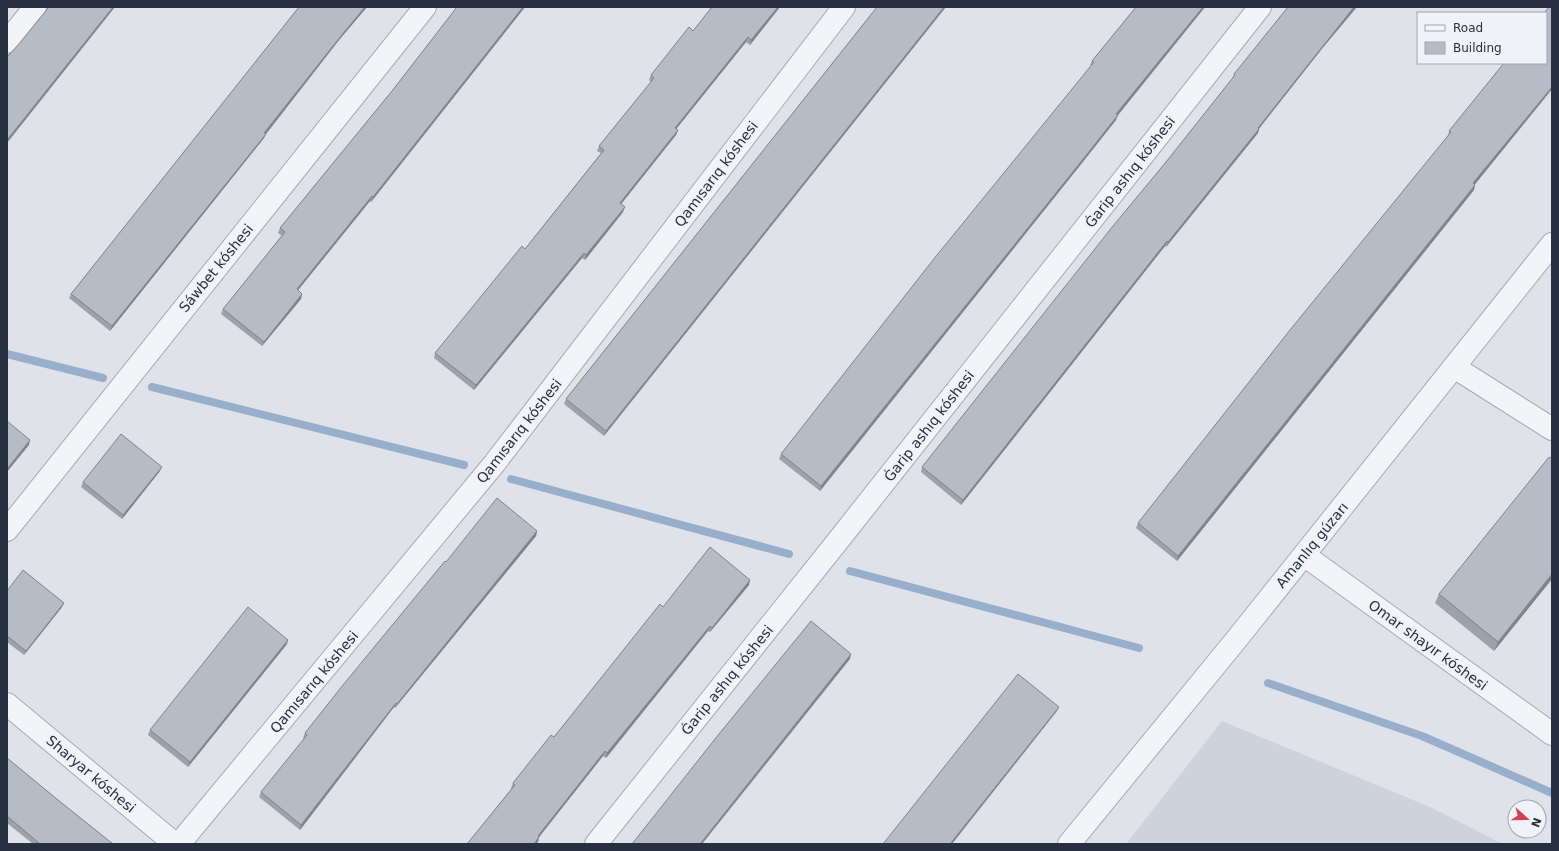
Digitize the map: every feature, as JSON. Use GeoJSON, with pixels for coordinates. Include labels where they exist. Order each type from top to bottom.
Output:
{"type":"FeatureCollection","features":[{"type":"Feature","properties":{"kind":"street"},"geometry":{"type":"LineString","coordinates":[[7,42],[35,7]]}},
{"type":"Feature","properties":{"kind":"street","name":"Sáwbet kóshesi"},"geometry":{"type":"LineString","coordinates":[[7,530],[425,7]]}},
{"type":"Feature","properties":{"kind":"street","name":"Qamısarıq kóshesi"},"geometry":{"type":"LineString","coordinates":[[180,844],[494,464],[844,7]]}},
{"type":"Feature","properties":{"kind":"street","name":"Ǵarip ashıq kóshesi"},"geometry":{"type":"LineString","coordinates":[[596,844],[1260,7]]}},
{"type":"Feature","properties":{"kind":"street","name":"Amanlıq gúzarı"},"geometry":{"type":"LineString","coordinates":[[1069,844],[1304,556],[1552,244]]}},
{"type":"Feature","properties":{"kind":"street"},"geometry":{"type":"LineString","coordinates":[[1454,367],[1552,430]]}},
{"type":"Feature","properties":{"kind":"street","name":"Omar shayır kóshesi"},"geometry":{"type":"LineString","coordinates":[[1304,556],[1552,734]]}},
{"type":"Feature","properties":{"kind":"street","name":"Sharyar kóshesi"},"geometry":{"type":"LineString","coordinates":[[7,704],[174,844]]}},
{"type":"Feature","properties":{"kind":"shaded area"},"geometry":{"type":"Polygon","coordinates":[[[1222,721],[1430,807],[1503,844],[1126,844],[1222,721]]]}},
{"type":"Feature","properties":{"kind":"building"},"geometry":{"type":"Polygon","coordinates":[[[49,7],[113,7],[7,140],[7,57],[49,7]]]}},
{"type":"Feature","properties":{"kind":"building"},"geometry":{"type":"Polygon","coordinates":[[[299,7],[365,7],[264,133],[266,134],[112,326],[71,294],[299,7]]]}},
{"type":"Feature","properties":{"kind":"building"},"geometry":{"type":"Polygon","coordinates":[[[457,7],[523,7],[373,197],[372,196],[297,289],[302,294],[264,342],[223,309],[285,232],[280,228],[392,91],[457,7]]]}},
{"type":"Feature","properties":{"kind":"building"},"geometry":{"type":"Polygon","coordinates":[[[712,7],[778,7],[751,40],[748,37],[675,128],[678,130],[620,203],[625,207],[586,255],[584,253],[476,385],[435,353],[522,246],[525,249],[604,150],[599,146],[654,78],[651,75],[689,27],[693,31],[712,7]]]}},
{"type":"Feature","properties":{"kind":"building"},"geometry":{"type":"Polygon","coordinates":[[[877,7],[944,7],[606,431],[566,399],[877,7]]]}},
{"type":"Feature","properties":{"kind":"building"},"geometry":{"type":"Polygon","coordinates":[[[1136,7],[1203,7],[1116,114],[1118,115],[1080,163],[821,486],[781,454],[933,260],[1094,62],[1092,61],[1136,7]]]}},
{"type":"Feature","properties":{"kind":"building"},"geometry":{"type":"Polygon","coordinates":[[[1288,7],[1354,7],[1258,128],[1259,129],[1168,242],[1167,241],[963,500],[922,467],[1288,7]]]}},
{"type":"Feature","properties":{"kind":"building"},"geometry":{"type":"Polygon","coordinates":[[[1549,7],[1552,7],[1552,87],[1473,183],[1475,185],[1178,556],[1138,523],[1290,330],[1451,132],[1449,131],[1503,64],[1547,64],[1547,12],[1545,12],[1549,7]]]}},
{"type":"Feature","properties":{"kind":"building"},"geometry":{"type":"Polygon","coordinates":[[[7,421],[30,440],[7,469],[7,421]]]}},
{"type":"Feature","properties":{"kind":"building"},"geometry":{"type":"Polygon","coordinates":[[[121,434],[162,467],[123,515],[83,482],[121,434]]]}},
{"type":"Feature","properties":{"kind":"building"},"geometry":{"type":"Polygon","coordinates":[[[1549,457],[1552,459],[1552,574],[1498,642],[1439,594],[1549,457]]]}},
{"type":"Feature","properties":{"kind":"building"},"geometry":{"type":"Polygon","coordinates":[[[497,498],[537,531],[397,704],[396,703],[301,825],[261,792],[307,735],[305,733],[343,685],[445,561],[446,562],[497,498]]]}},
{"type":"Feature","properties":{"kind":"building"},"geometry":{"type":"Polygon","coordinates":[[[710,547],[750,580],[712,628],[710,626],[607,753],[605,751],[538,836],[539,837],[534,844],[467,844],[515,785],[513,783],[551,735],[554,737],[660,604],[663,607],[710,547]]]}},
{"type":"Feature","properties":{"kind":"building"},"geometry":{"type":"Polygon","coordinates":[[[23,570],[64,603],[26,651],[7,636],[7,591],[23,570]]]}},
{"type":"Feature","properties":{"kind":"building"},"geometry":{"type":"Polygon","coordinates":[[[248,607],[288,640],[190,762],[150,730],[248,607]]]}},
{"type":"Feature","properties":{"kind":"building"},"geometry":{"type":"Polygon","coordinates":[[[811,621],[851,654],[700,844],[632,844],[715,739],[811,621]]]}},
{"type":"Feature","properties":{"kind":"building"},"geometry":{"type":"Polygon","coordinates":[[[1018,674],[1059,707],[950,844],[883,844],[1018,674]]]}},
{"type":"Feature","properties":{"kind":"building"},"geometry":{"type":"Polygon","coordinates":[[[7,758],[113,844],[40,844],[7,816],[7,758]]]}},
{"type":"Feature","properties":{"kind":"waterway"},"geometry":{"type":"LineString","coordinates":[[7,354],[103,378]]}},
{"type":"Feature","properties":{"kind":"waterway"},"geometry":{"type":"LineString","coordinates":[[152,387],[464,465]]}},
{"type":"Feature","properties":{"kind":"waterway"},"geometry":{"type":"LineString","coordinates":[[511,479],[789,554]]}},
{"type":"Feature","properties":{"kind":"waterway"},"geometry":{"type":"LineString","coordinates":[[850,571],[1139,648]]}},
{"type":"Feature","properties":{"kind":"waterway"},"geometry":{"type":"LineString","coordinates":[[1268,683],[1422,736],[1552,793]]}}]}
